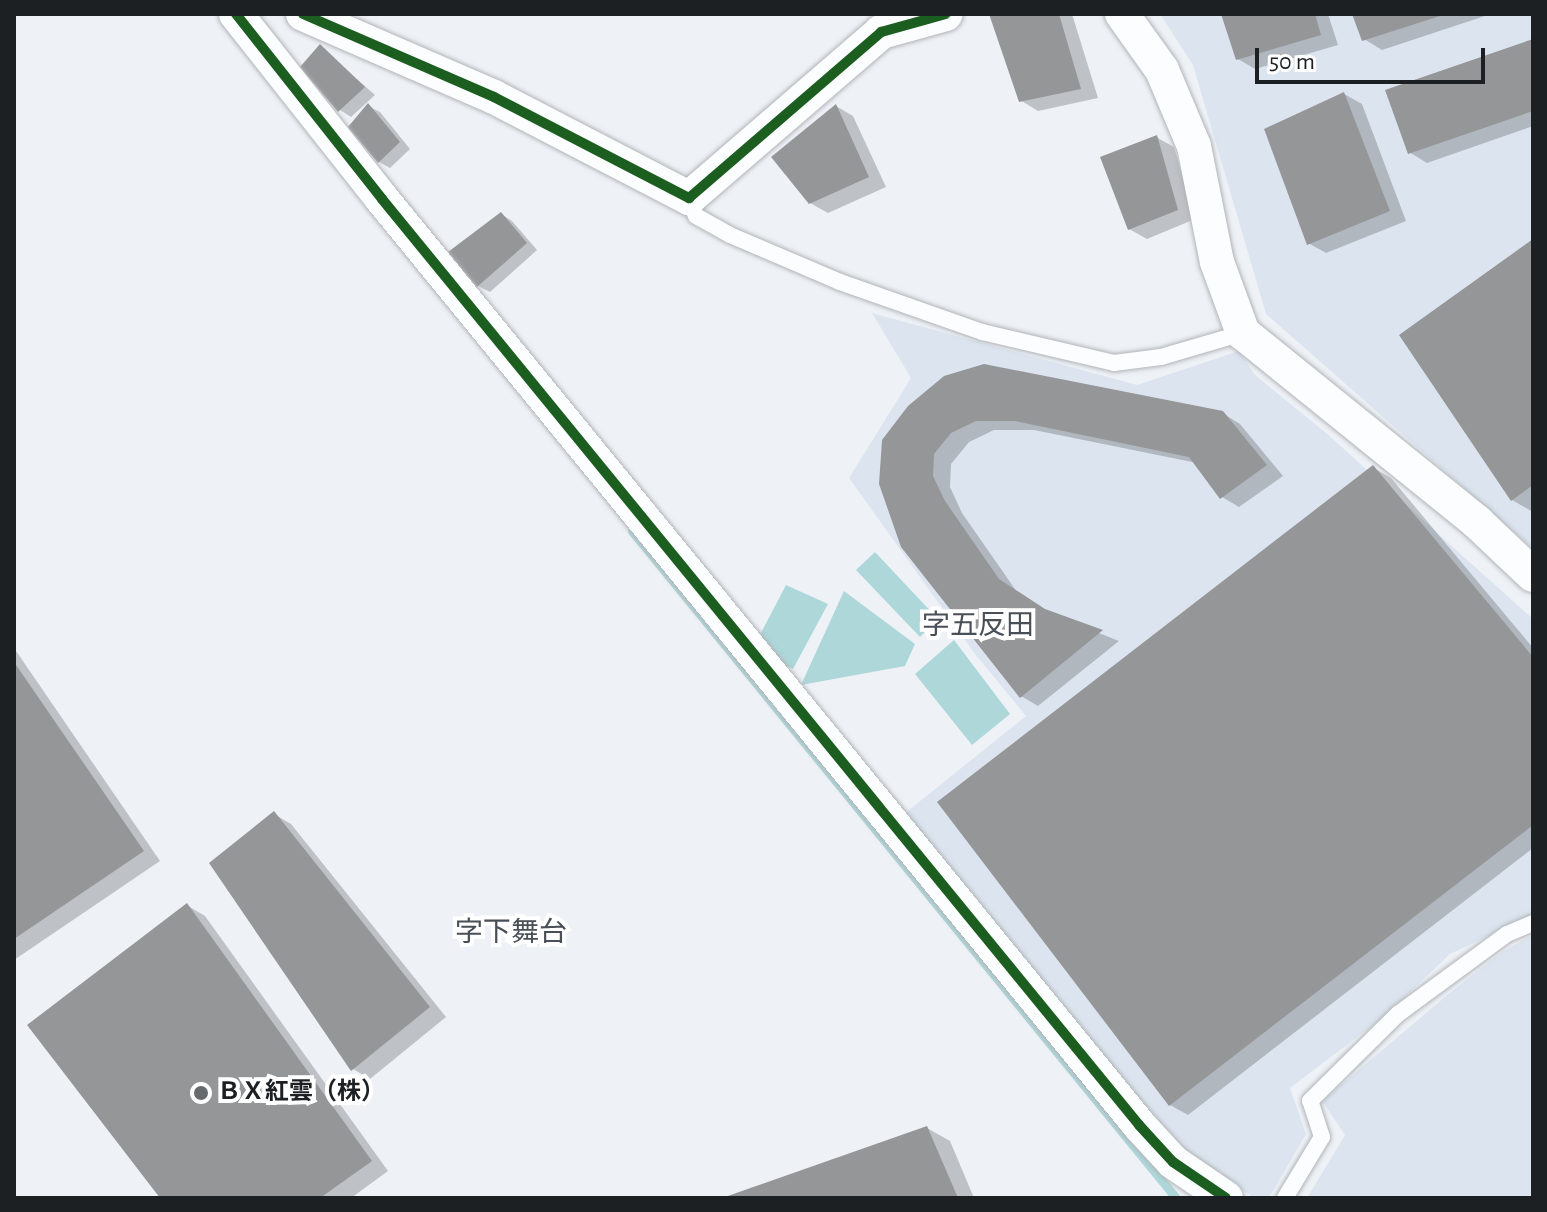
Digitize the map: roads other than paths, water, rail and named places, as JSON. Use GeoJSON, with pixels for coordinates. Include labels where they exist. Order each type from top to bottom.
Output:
{"type":"FeatureCollection","features":[{"type":"Feature","properties":{"kind":"street"},"geometry":{"type":"LineString","coordinates":[[236,14],[382,199],[1139,1125],[1173,1162],[1226,1198]]}},
{"type":"Feature","properties":{"kind":"street"},"geometry":{"type":"LineString","coordinates":[[303,14],[494,97],[689,198],[881,32],[946,14]]}},
{"type":"Feature","properties":{"kind":"street"},"geometry":{"type":"LineString","coordinates":[[1122,14],[1162,70],[1194,146],[1217,262],[1243,333],[1477,522],[1533,575]]}},
{"type":"Feature","properties":{"kind":"lane"},"geometry":{"type":"LineString","coordinates":[[689,198],[696,216],[730,235],[840,282],[1011,339],[1114,363],[1161,357],[1243,333]]}},
{"type":"Feature","properties":{"kind":"lane"},"geometry":{"type":"LineString","coordinates":[[1285,1198],[1322,1137],[1310,1101],[1398,1014],[1507,934],[1533,923]]}},
{"type":"Feature","properties":{"kind":"water"},"geometry":{"type":"Polygon","coordinates":[[[875,552],[938,619],[920,637],[856,570],[875,552]]]}},
{"type":"Feature","properties":{"kind":"water"},"geometry":{"type":"Polygon","coordinates":[[[786,585],[828,604],[793,669],[752,650],[786,585]]]}},
{"type":"Feature","properties":{"kind":"water"},"geometry":{"type":"Polygon","coordinates":[[[844,591],[915,644],[905,666],[801,685],[844,591]]]}},
{"type":"Feature","properties":{"kind":"water"},"geometry":{"type":"Polygon","coordinates":[[[954,640],[1010,714],[972,745],[915,674],[954,640]]]}},
{"type":"Feature","properties":{"kind":"waterway"},"geometry":{"type":"LineString","coordinates":[[632,531],[1176,1198]]}},
{"type":"Feature","properties":{"kind":"place","name":"ＢＸ紅雲（株）"},"geometry":{"type":"Point","coordinates":[201,1093]}},
{"type":"Feature","properties":{"kind":"district","name":"字五反田"},"geometry":{"type":"Point","coordinates":[978,626]}},
{"type":"Feature","properties":{"kind":"district","name":"字下舞台"},"geometry":{"type":"Point","coordinates":[511,933]}}]}
